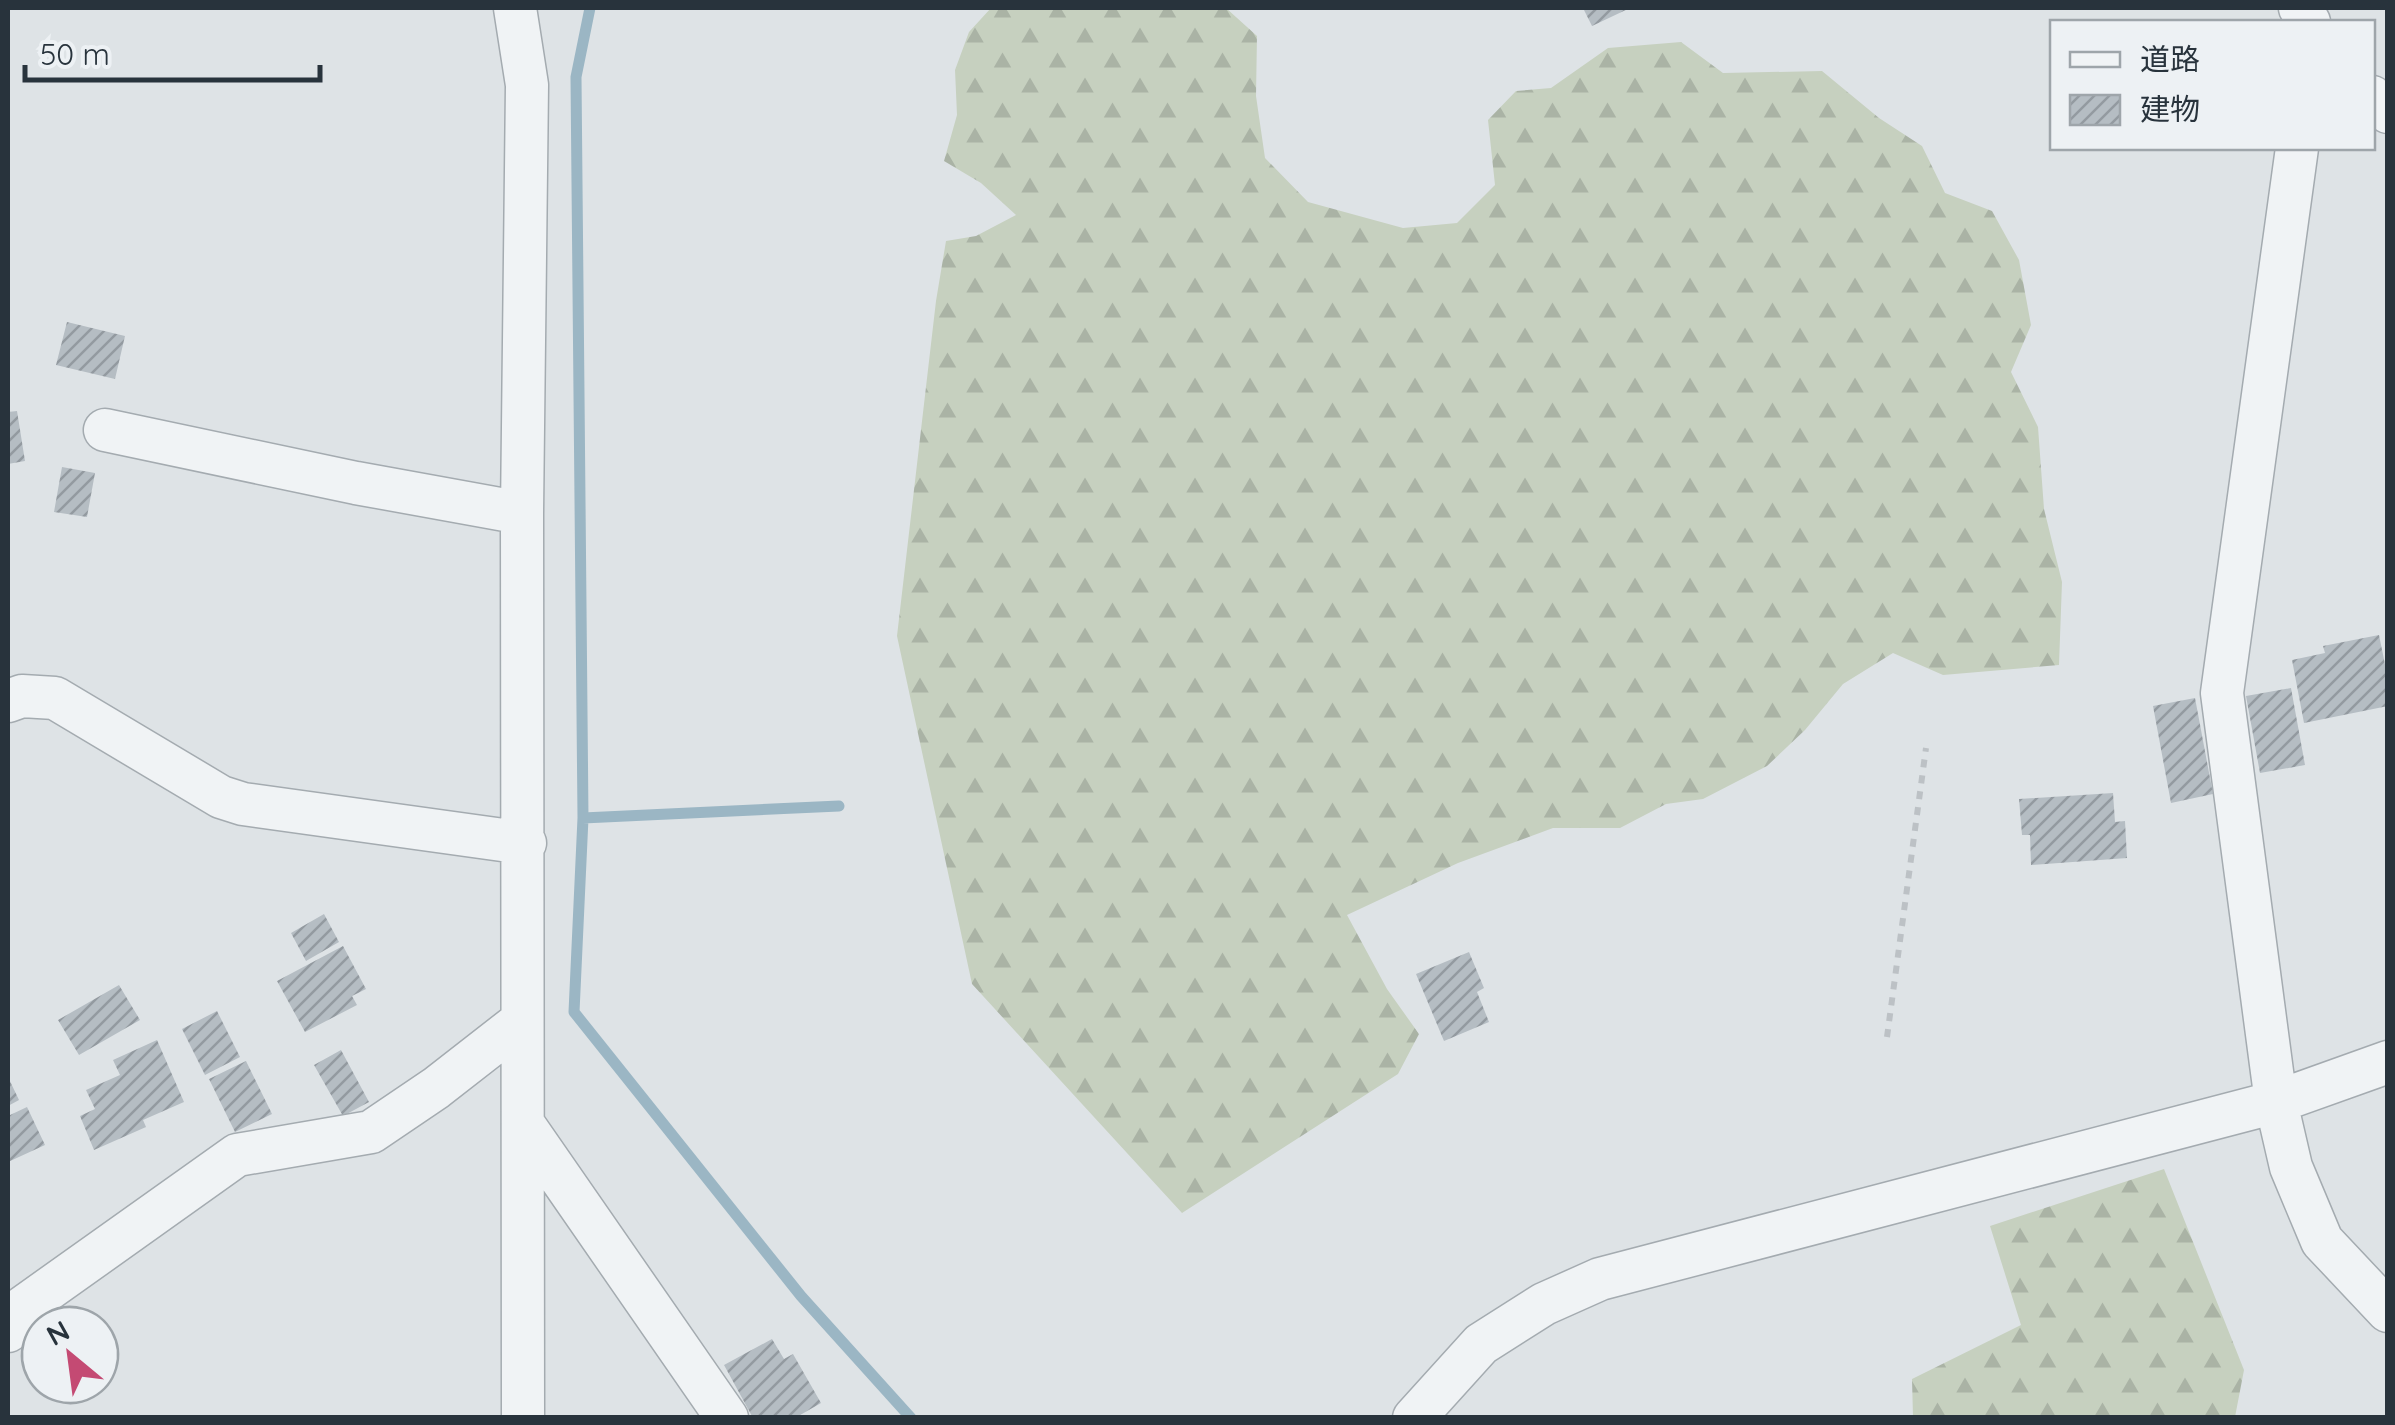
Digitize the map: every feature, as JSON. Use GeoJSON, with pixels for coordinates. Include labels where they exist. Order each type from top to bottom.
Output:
{"type":"FeatureCollection","features":[{"type":"Feature","properties":{"kind":"street"},"geometry":{"type":"LineString","coordinates":[[515,8],[527,85],[522,513],[523,1418]]}},
{"type":"Feature","properties":{"kind":"street"},"geometry":{"type":"LineString","coordinates":[[2297,150],[2222,693],[2276,1102],[2291,1167],[2322,1241],[2388,1311]]}},
{"type":"Feature","properties":{"kind":"street"},"geometry":{"type":"LineString","coordinates":[[104,430],[356,484],[522,513]]}},
{"type":"Feature","properties":{"kind":"street"},"geometry":{"type":"LineString","coordinates":[[8,701],[22,696],[55,698],[221,797],[242,804],[525,844]]}},
{"type":"Feature","properties":{"kind":"street"},"geometry":{"type":"LineString","coordinates":[[8,1331],[15,1313],[237,1155],[371,1132],[522,1022]]}},
{"type":"Feature","properties":{"kind":"street"},"geometry":{"type":"LineString","coordinates":[[1414,1418],[1481,1344],[1544,1304],[1600,1279],[2276,1102],[2388,1062]]}},
{"type":"Feature","properties":{"kind":"street"},"geometry":{"type":"LineString","coordinates":[[524,1125],[726,1418]]}},
{"type":"Feature","properties":{"kind":"path"},"geometry":{"type":"LineString","coordinates":[[1887,1037],[1926,748]]}},
{"type":"Feature","properties":{"kind":"green space"},"geometry":{"type":"Polygon","coordinates":[[[991,8],[1226,8],[1257,36],[1256,96],[1265,158],[1308,202],[1403,228],[1457,223],[1495,185],[1488,120],[1516,91],[1551,88],[1608,48],[1681,42],[1723,73],[1822,71],[1879,118],[1922,146],[1945,193],[1992,211],[2019,260],[2031,325],[2011,372],[2038,427],[2044,509],[2062,582],[2059,665],[1943,675],[1893,653],[1843,684],[1805,730],[1767,766],[1703,799],[1666,804],[1620,828],[1553,828],[1458,863],[1347,915],[1387,989],[1419,1034],[1398,1074],[1182,1213],[972,984],[897,636],[946,241],[976,236],[1016,215],[981,183],[944,161],[957,115],[955,70],[969,32],[991,8]]]}},
{"type":"Feature","properties":{"kind":"green space"},"geometry":{"type":"Polygon","coordinates":[[[2164,1169],[2244,1370],[2235,1417],[1913,1417],[1912,1379],[2021,1325],[1990,1226],[2164,1169]]]}},
{"type":"Feature","properties":{"kind":"building"},"geometry":{"type":"Polygon","coordinates":[[[1583,8],[1630,8],[1592,26],[1583,8]]]}},
{"type":"Feature","properties":{"kind":"building"},"geometry":{"type":"Polygon","coordinates":[[[67,322],[125,336],[115,379],[56,365],[67,322]]]}},
{"type":"Feature","properties":{"kind":"building"},"geometry":{"type":"Polygon","coordinates":[[[17,411],[25,461],[8,464],[8,412],[17,411]]]}},
{"type":"Feature","properties":{"kind":"building"},"geometry":{"type":"Polygon","coordinates":[[[62,467],[95,473],[87,517],[54,512],[62,467]]]}},
{"type":"Feature","properties":{"kind":"building"},"geometry":{"type":"Polygon","coordinates":[[[2379,635],[2388,679],[2388,706],[2304,723],[2292,660],[2325,653],[2323,646],[2379,635]]]}},
{"type":"Feature","properties":{"kind":"building"},"geometry":{"type":"Polygon","coordinates":[[[2291,688],[2305,765],[2260,773],[2246,696],[2291,688]]]}},
{"type":"Feature","properties":{"kind":"building"},"geometry":{"type":"Polygon","coordinates":[[[2195,698],[2213,794],[2171,803],[2153,706],[2195,698]]]}},
{"type":"Feature","properties":{"kind":"building"},"geometry":{"type":"Polygon","coordinates":[[[2113,793],[2115,822],[2125,821],[2127,858],[2031,865],[2030,835],[2022,835],[2019,799],[2113,793]]]}},
{"type":"Feature","properties":{"kind":"building"},"geometry":{"type":"Polygon","coordinates":[[[324,914],[339,942],[306,961],[291,933],[324,914]]]}},
{"type":"Feature","properties":{"kind":"building"},"geometry":{"type":"Polygon","coordinates":[[[343,946],[366,989],[352,996],[357,1005],[305,1032],[277,981],[343,946]]]}},
{"type":"Feature","properties":{"kind":"building"},"geometry":{"type":"Polygon","coordinates":[[[1469,952],[1484,988],[1477,992],[1489,1022],[1444,1041],[1416,974],[1469,952]]]}},
{"type":"Feature","properties":{"kind":"building"},"geometry":{"type":"Polygon","coordinates":[[[119,985],[140,1020],[79,1055],[58,1020],[119,985]]]}},
{"type":"Feature","properties":{"kind":"building"},"geometry":{"type":"Polygon","coordinates":[[[217,1011],[240,1057],[205,1075],[182,1029],[217,1011]]]}},
{"type":"Feature","properties":{"kind":"building"},"geometry":{"type":"Polygon","coordinates":[[[157,1040],[184,1102],[143,1120],[146,1127],[94,1150],[80,1116],[95,1109],[86,1090],[120,1075],[113,1060],[157,1040]]]}},
{"type":"Feature","properties":{"kind":"building"},"geometry":{"type":"Polygon","coordinates":[[[341,1050],[369,1102],[343,1116],[314,1065],[341,1050]]]}},
{"type":"Feature","properties":{"kind":"building"},"geometry":{"type":"Polygon","coordinates":[[[246,1061],[272,1114],[235,1132],[209,1079],[246,1061]]]}},
{"type":"Feature","properties":{"kind":"building"},"geometry":{"type":"Polygon","coordinates":[[[8,1077],[19,1100],[8,1106],[8,1077]]]}},
{"type":"Feature","properties":{"kind":"building"},"geometry":{"type":"Polygon","coordinates":[[[27,1107],[45,1145],[8,1162],[8,1116],[27,1107]]]}},
{"type":"Feature","properties":{"kind":"building"},"geometry":{"type":"Polygon","coordinates":[[[772,1339],[784,1359],[793,1354],[821,1403],[795,1418],[753,1418],[724,1365],[772,1339]]]}},
{"type":"Feature","properties":{"kind":"waterway"},"geometry":{"type":"LineString","coordinates":[[583,818],[576,77],[590,8]]}},
{"type":"Feature","properties":{"kind":"waterway"},"geometry":{"type":"LineString","coordinates":[[839,806],[583,818],[574,1012],[801,1296],[911,1418]]}}]}
